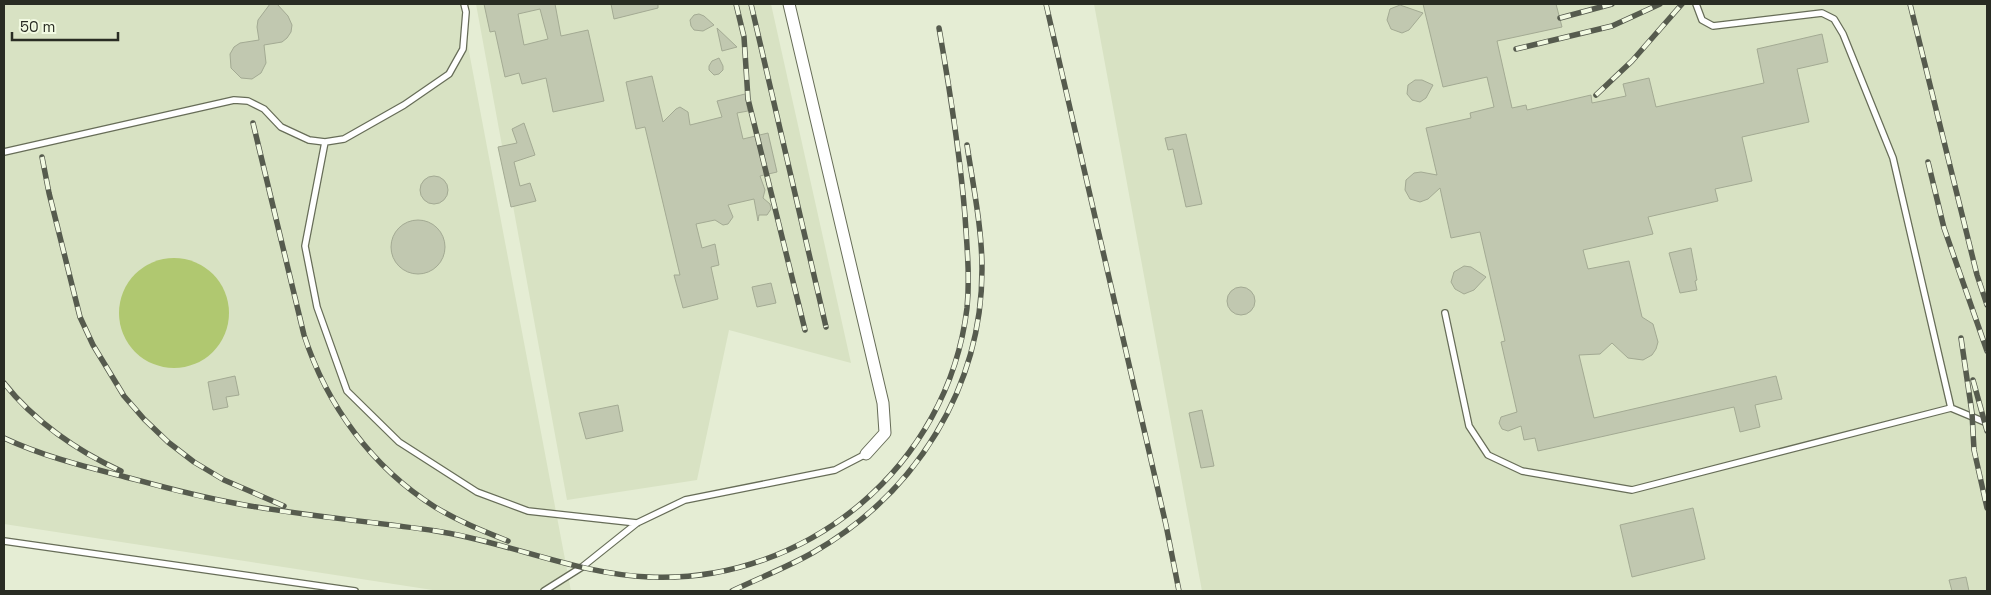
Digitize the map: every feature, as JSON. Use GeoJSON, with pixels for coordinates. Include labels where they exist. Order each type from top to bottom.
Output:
{"type":"FeatureCollection","features":[{"type":"Feature","properties":{"kind":"street"},"geometry":{"type":"LineString","coordinates":[[789,4],[883,403],[885,433],[866,454]]}},
{"type":"Feature","properties":{"kind":"lane"},"geometry":{"type":"LineString","coordinates":[[4,152],[234,100],[248,101],[264,109],[281,128],[309,140],[325,142],[344,139],[404,105],[449,74],[463,49],[466,12],[464,4]]}},
{"type":"Feature","properties":{"kind":"lane"},"geometry":{"type":"LineString","coordinates":[[1696,4],[1702,20],[1713,26],[1822,13],[1834,19],[1843,34],[1893,158],[1951,408]]}},
{"type":"Feature","properties":{"kind":"lane"},"geometry":{"type":"LineString","coordinates":[[325,142],[305,246],[317,307],[347,391],[399,442],[477,492],[528,511],[637,523]]}},
{"type":"Feature","properties":{"kind":"lane"},"geometry":{"type":"LineString","coordinates":[[1445,313],[1470,426],[1488,455],[1522,471],[1632,490],[1951,408],[1987,423]]}},
{"type":"Feature","properties":{"kind":"lane"},"geometry":{"type":"LineString","coordinates":[[544,591],[582,567],[637,523],[685,500],[835,470],[866,454]]}},
{"type":"Feature","properties":{"kind":"lane"},"geometry":{"type":"LineString","coordinates":[[4,541],[354,591]]}},
{"type":"Feature","properties":{"kind":"shaded area"},"geometry":{"type":"Polygon","coordinates":[[[4,4],[460,4],[571,591],[439,591],[4,524],[4,4]]]}},
{"type":"Feature","properties":{"kind":"shaded area"},"geometry":{"type":"Polygon","coordinates":[[[476,4],[771,4],[851,363],[729,330],[697,480],[567,500],[476,4]]]}},
{"type":"Feature","properties":{"kind":"shaded area"},"geometry":{"type":"Polygon","coordinates":[[[1094,4],[1987,4],[1987,591],[1202,591],[1094,4]]]}},
{"type":"Feature","properties":{"kind":"shaded area"},"geometry":{"type":"Polygon","coordinates":[[[174,258],[195,262],[213,274],[225,292],[229,313],[225,334],[213,352],[195,364],[174,368],[153,364],[135,352],[123,334],[119,313],[123,292],[135,274],[153,262],[174,258]]]}},
{"type":"Feature","properties":{"kind":"building"},"geometry":{"type":"Polygon","coordinates":[[[270,4],[277,4],[288,16],[292,25],[291,32],[282,42],[264,45],[266,63],[261,73],[252,79],[241,78],[231,68],[230,54],[234,47],[240,43],[259,40],[258,20],[270,4]]]}},
{"type":"Feature","properties":{"kind":"building"},"geometry":{"type":"Polygon","coordinates":[[[484,4],[555,4],[561,36],[588,30],[604,101],[553,112],[546,78],[522,84],[519,73],[505,77],[495,31],[490,32],[484,4]],[[540,9],[518,14],[524,45],[548,39],[540,9]]]}},
{"type":"Feature","properties":{"kind":"building"},"geometry":{"type":"Polygon","coordinates":[[[611,4],[658,4],[658,8],[614,19],[611,4]]]}},
{"type":"Feature","properties":{"kind":"building"},"geometry":{"type":"Polygon","coordinates":[[[1423,4],[1556,4],[1562,27],[1497,41],[1512,108],[1526,105],[1527,110],[1591,95],[1592,103],[1626,96],[1623,84],[1649,78],[1656,107],[1764,83],[1757,49],[1822,34],[1828,62],[1797,69],[1809,122],[1742,137],[1752,181],[1715,189],[1718,201],[1648,217],[1653,234],[1583,250],[1588,269],[1629,261],[1642,317],[1653,324],[1658,342],[1652,355],[1643,360],[1628,358],[1612,343],[1600,354],[1579,355],[1594,418],[1776,376],[1782,399],[1755,405],[1760,427],[1740,432],[1734,407],[1538,451],[1535,438],[1524,440],[1521,426],[1508,431],[1502,429],[1499,423],[1501,417],[1517,412],[1501,342],[1505,341],[1480,232],[1451,238],[1440,188],[1428,199],[1420,202],[1410,199],[1405,190],[1406,180],[1414,173],[1421,172],[1437,175],[1426,128],[1471,118],[1470,113],[1494,107],[1487,77],[1443,87],[1423,4]]]}},
{"type":"Feature","properties":{"kind":"building"},"geometry":{"type":"Polygon","coordinates":[[[1400,5],[1423,13],[1409,30],[1402,33],[1391,29],[1387,20],[1390,9],[1400,5]]]}},
{"type":"Feature","properties":{"kind":"building"},"geometry":{"type":"Polygon","coordinates":[[[699,14],[714,25],[703,31],[694,30],[690,20],[694,15],[699,14]]]}},
{"type":"Feature","properties":{"kind":"building"},"geometry":{"type":"Polygon","coordinates":[[[717,28],[737,47],[722,51],[717,28]]]}},
{"type":"Feature","properties":{"kind":"building"},"geometry":{"type":"Polygon","coordinates":[[[719,58],[723,70],[719,74],[714,75],[709,70],[709,66],[712,61],[719,58]]]}},
{"type":"Feature","properties":{"kind":"building"},"geometry":{"type":"Polygon","coordinates":[[[652,76],[663,122],[680,107],[688,112],[690,125],[722,117],[717,101],[745,94],[748,111],[737,113],[743,139],[768,133],[777,172],[760,176],[765,190],[763,198],[770,204],[771,209],[767,215],[759,215],[758,221],[754,199],[728,205],[733,217],[728,224],[723,225],[715,220],[696,224],[702,248],[715,244],[719,265],[711,267],[718,299],[683,308],[674,275],[680,275],[645,127],[636,129],[626,82],[652,76]]]}},
{"type":"Feature","properties":{"kind":"building"},"geometry":{"type":"Polygon","coordinates":[[[1415,80],[1422,80],[1433,85],[1426,98],[1420,102],[1412,100],[1407,94],[1408,85],[1415,80]]]}},
{"type":"Feature","properties":{"kind":"building"},"geometry":{"type":"Polygon","coordinates":[[[524,123],[535,155],[514,162],[520,186],[530,183],[536,201],[511,207],[498,147],[517,143],[512,129],[524,123]]]}},
{"type":"Feature","properties":{"kind":"building"},"geometry":{"type":"Polygon","coordinates":[[[1186,134],[1202,204],[1186,207],[1173,149],[1168,150],[1165,138],[1186,134]]]}},
{"type":"Feature","properties":{"kind":"building"},"geometry":{"type":"Polygon","coordinates":[[[434,176],[444,180],[448,190],[444,200],[434,204],[424,200],[420,190],[424,180],[434,176]]]}},
{"type":"Feature","properties":{"kind":"building"},"geometry":{"type":"Polygon","coordinates":[[[413,220],[423,220],[433,224],[441,232],[445,247],[441,262],[433,270],[423,274],[413,274],[403,270],[395,262],[391,252],[391,242],[395,232],[403,224],[413,220]]]}},
{"type":"Feature","properties":{"kind":"building"},"geometry":{"type":"Polygon","coordinates":[[[1691,248],[1697,290],[1680,293],[1669,253],[1691,248]]]}},
{"type":"Feature","properties":{"kind":"building"},"geometry":{"type":"Polygon","coordinates":[[[1464,266],[1471,267],[1486,277],[1474,290],[1464,294],[1455,289],[1451,282],[1454,272],[1464,266]]]}},
{"type":"Feature","properties":{"kind":"building"},"geometry":{"type":"Polygon","coordinates":[[[771,283],[776,303],[757,307],[752,287],[771,283]]]}},
{"type":"Feature","properties":{"kind":"building"},"geometry":{"type":"Polygon","coordinates":[[[1241,287],[1251,291],[1255,301],[1251,311],[1241,315],[1231,311],[1227,301],[1231,291],[1241,287]]]}},
{"type":"Feature","properties":{"kind":"building"},"geometry":{"type":"Polygon","coordinates":[[[235,376],[239,395],[226,397],[228,407],[213,410],[208,382],[235,376]]]}},
{"type":"Feature","properties":{"kind":"building"},"geometry":{"type":"Polygon","coordinates":[[[618,405],[623,431],[586,439],[579,413],[618,405]]]}},
{"type":"Feature","properties":{"kind":"building"},"geometry":{"type":"Polygon","coordinates":[[[1202,410],[1214,466],[1201,468],[1189,413],[1202,410]]]}},
{"type":"Feature","properties":{"kind":"building"},"geometry":{"type":"Polygon","coordinates":[[[1693,508],[1705,559],[1632,577],[1620,525],[1693,508]]]}},
{"type":"Feature","properties":{"kind":"building"},"geometry":{"type":"Polygon","coordinates":[[[1966,577],[1969,591],[1952,591],[1949,580],[1966,577]]]}},
{"type":"Feature","properties":{"kind":"railway"},"geometry":{"type":"LineString","coordinates":[[736,4],[744,37],[748,99],[805,330]]}},
{"type":"Feature","properties":{"kind":"railway"},"geometry":{"type":"LineString","coordinates":[[751,4],[826,327]]}},
{"type":"Feature","properties":{"kind":"railway"},"geometry":{"type":"LineString","coordinates":[[1046,4],[1166,525],[1179,591]]}},
{"type":"Feature","properties":{"kind":"railway"},"geometry":{"type":"LineString","coordinates":[[1560,18],[1612,4]]}},
{"type":"Feature","properties":{"kind":"railway"},"geometry":{"type":"LineString","coordinates":[[1516,49],[1612,26],[1660,4]]}},
{"type":"Feature","properties":{"kind":"railway"},"geometry":{"type":"LineString","coordinates":[[1596,95],[1632,61],[1682,4]]}},
{"type":"Feature","properties":{"kind":"railway"},"geometry":{"type":"LineString","coordinates":[[1910,4],[1977,275],[1987,305]]}},
{"type":"Feature","properties":{"kind":"railway"},"geometry":{"type":"LineString","coordinates":[[4,438],[46,455],[205,497],[284,511],[463,536],[569,564],[622,575],[649,577],[707,574],[763,560],[814,537],[860,504],[900,464],[932,418],[954,365],[967,308],[968,262],[960,169],[939,28]]}},
{"type":"Feature","properties":{"kind":"railway"},"geometry":{"type":"LineString","coordinates":[[253,123],[304,335],[325,386],[339,410],[354,433],[372,454],[412,491],[453,517],[508,541]]}},
{"type":"Feature","properties":{"kind":"railway"},"geometry":{"type":"LineString","coordinates":[[732,591],[784,568],[814,552],[851,528],[883,500],[912,468],[936,433],[956,395],[970,355],[979,313],[982,269],[980,238],[967,145]]}},
{"type":"Feature","properties":{"kind":"railway"},"geometry":{"type":"LineString","coordinates":[[42,157],[49,193],[80,317],[93,345],[124,396],[168,442],[194,462],[224,480],[284,506]]}},
{"type":"Feature","properties":{"kind":"railway"},"geometry":{"type":"LineString","coordinates":[[1928,162],[1944,228],[1987,351]]}},
{"type":"Feature","properties":{"kind":"railway"},"geometry":{"type":"LineString","coordinates":[[1961,338],[1972,413],[1974,450],[1987,508]]}},
{"type":"Feature","properties":{"kind":"railway"},"geometry":{"type":"LineString","coordinates":[[1973,380],[1987,431]]}},
{"type":"Feature","properties":{"kind":"railway"},"geometry":{"type":"LineString","coordinates":[[4,383],[29,410],[57,434],[88,454],[121,471]]}}]}
